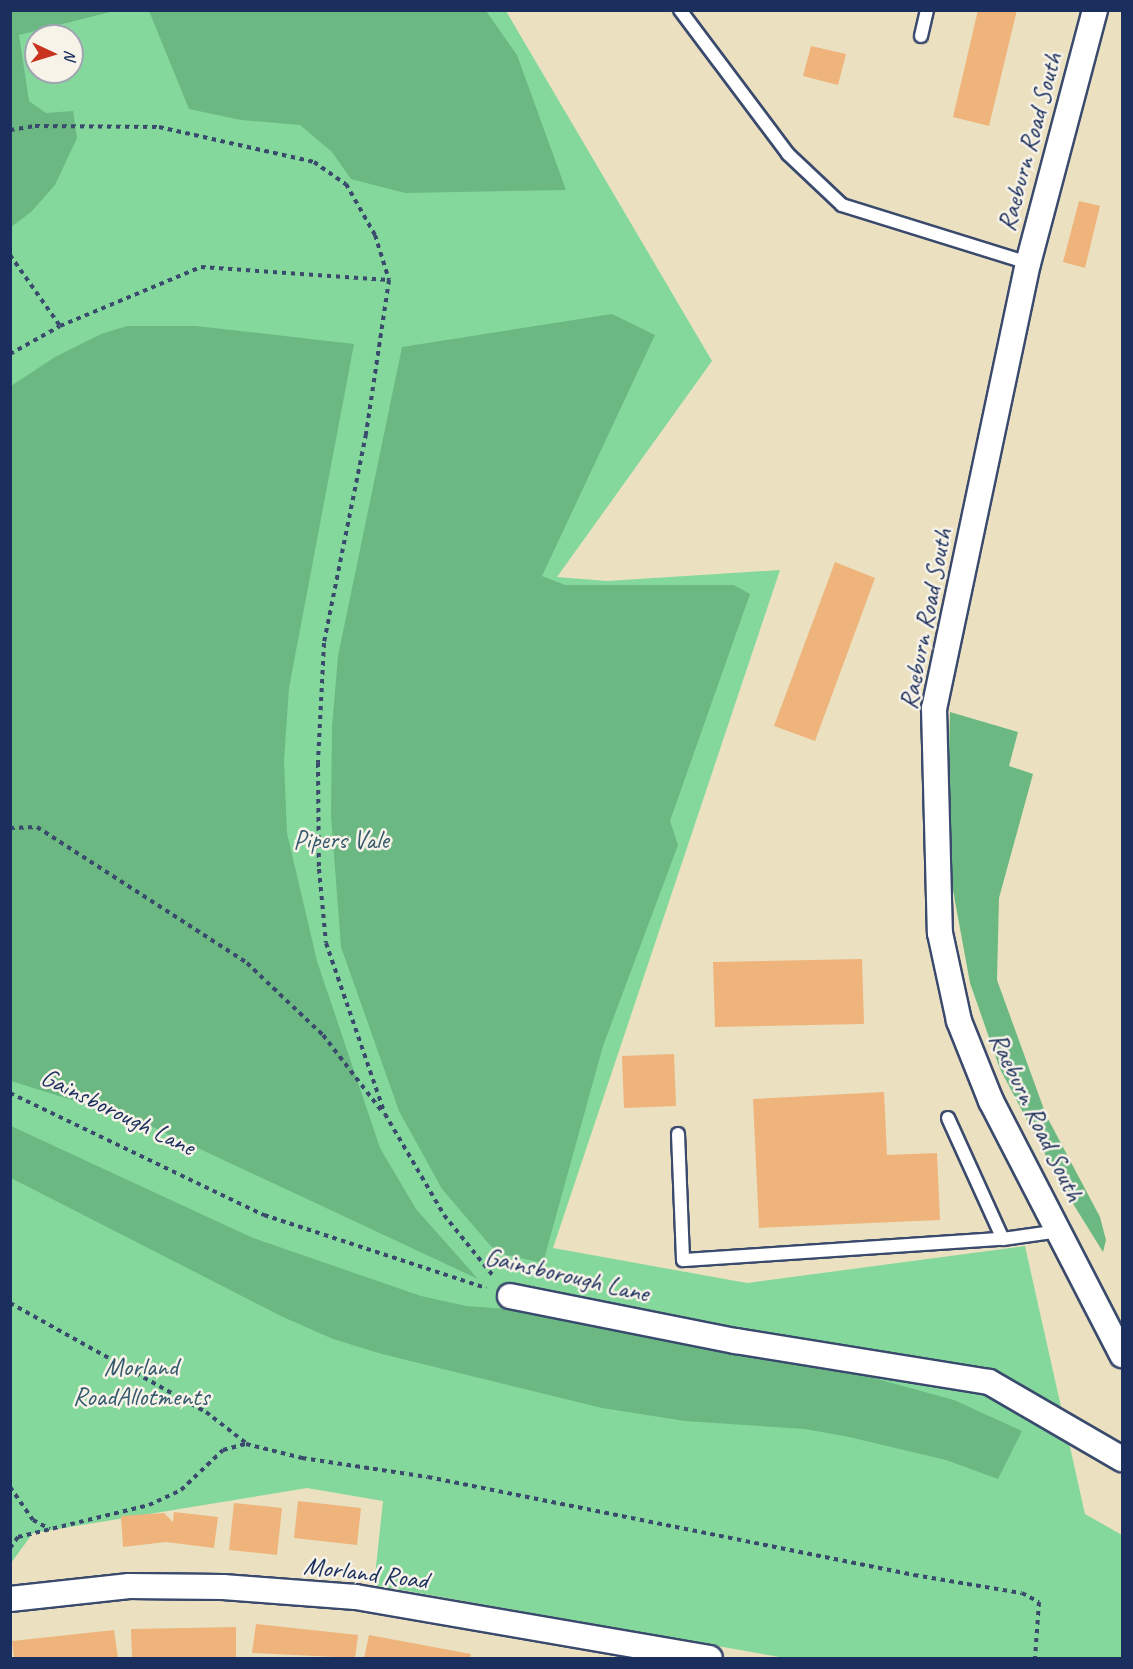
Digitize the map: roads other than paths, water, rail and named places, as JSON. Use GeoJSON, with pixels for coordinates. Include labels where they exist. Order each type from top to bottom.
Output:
{"type":"FeatureCollection","features":[{"type":"Feature","properties":{"kind":"street","name":"Raeburn Road South"},"geometry":{"type":"LineString","coordinates":[[1095,10],[1028,263],[934,708],[940,933],[959,1021],[991,1101],[1122,1355]]}},
{"type":"Feature","properties":{"kind":"street","name":"Gainsborough Lane"},"geometry":{"type":"LineString","coordinates":[[510,1296],[736,1341],[989,1382],[1122,1459]]}},
{"type":"Feature","properties":{"kind":"street","name":"Morland Road"},"geometry":{"type":"LineString","coordinates":[[10,1599],[129,1586],[224,1587],[356,1597],[710,1659]]}},
{"type":"Feature","properties":{"kind":"lane"},"geometry":{"type":"LineString","coordinates":[[680,10],[788,154],[842,205],[1028,263]]}},
{"type":"Feature","properties":{"kind":"lane"},"geometry":{"type":"LineString","coordinates":[[921,36],[927,10]]}},
{"type":"Feature","properties":{"kind":"lane"},"geometry":{"type":"LineString","coordinates":[[948,1118],[1003,1239]]}},
{"type":"Feature","properties":{"kind":"lane"},"geometry":{"type":"LineString","coordinates":[[678,1134],[683,1260],[1003,1239],[1060,1231]]}},
{"type":"Feature","properties":{"kind":"park label","name":"Pipers Vale"},"geometry":{"type":"Point","coordinates":[341,840]}},
{"type":"Feature","properties":{"kind":"park label","name":"Morland RoadAllotments"},"geometry":{"type":"Point","coordinates":[141,1382]}}]}
